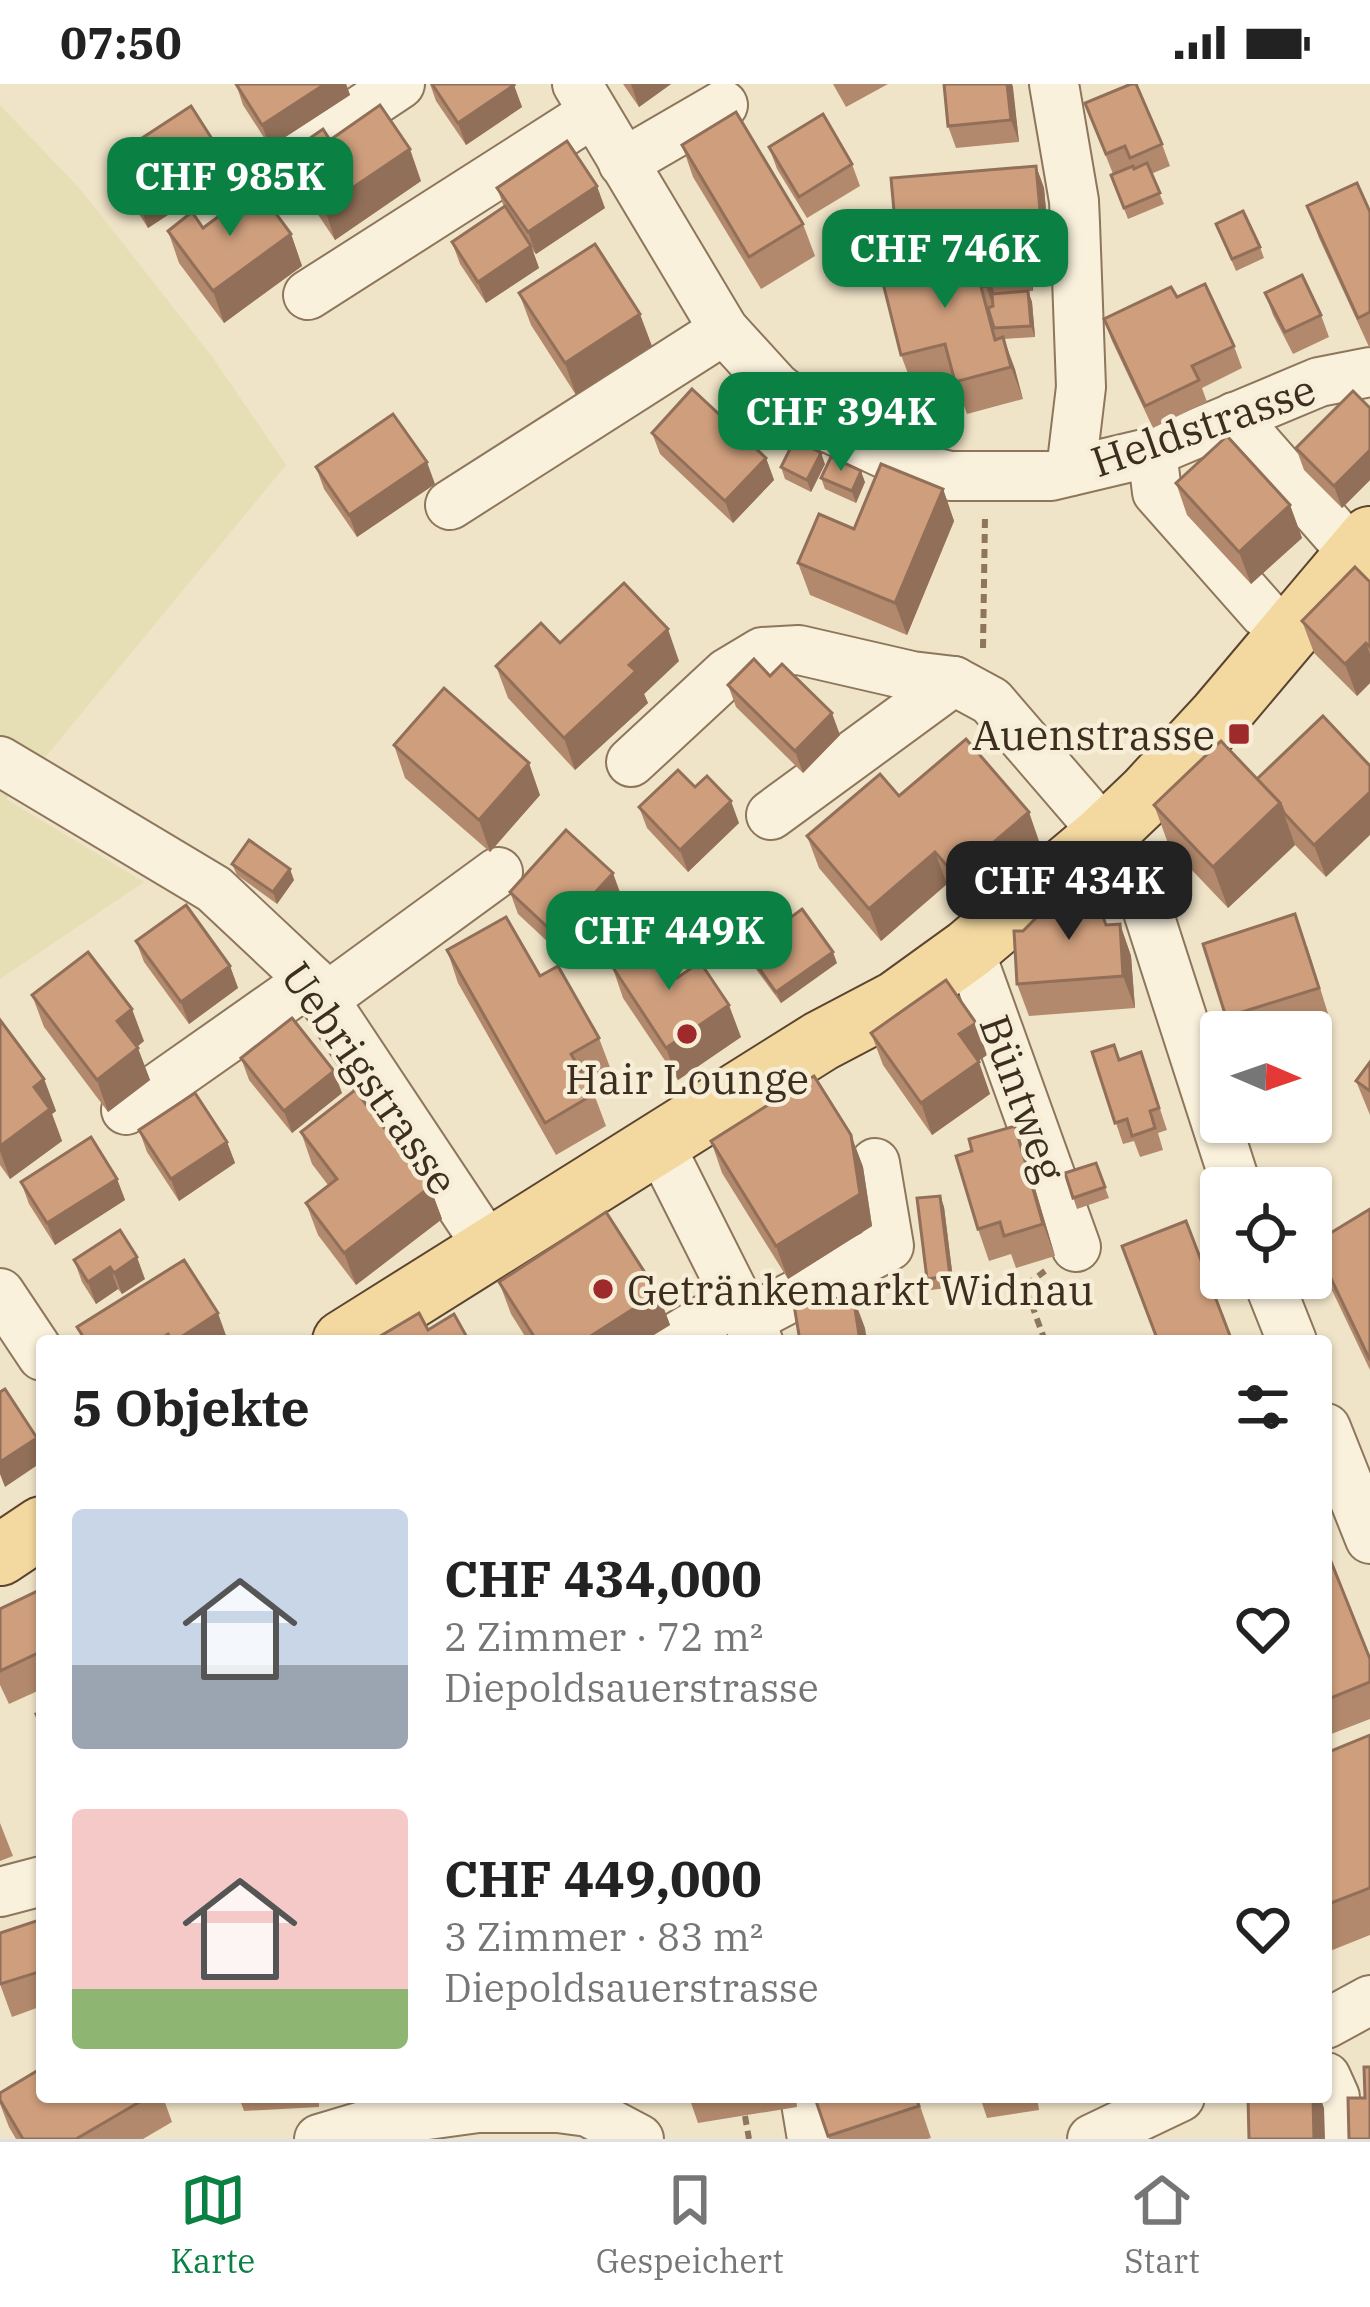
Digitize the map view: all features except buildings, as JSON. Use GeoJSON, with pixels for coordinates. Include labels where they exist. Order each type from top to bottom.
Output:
{"type":"FeatureCollection","features":[{"type":"Feature","properties":{"kind":"main road"},"geometry":{"type":"LineString","coordinates":[[353,1335],[821,1041],[897,1001],[969,949],[1147,794],[1362,546]]}},
{"type":"Feature","properties":{"kind":"main road"},"geometry":{"type":"LineString","coordinates":[[0,1555],[36,1531]]}},
{"type":"Feature","properties":{"kind":"street"},"geometry":{"type":"LineString","coordinates":[[247,186],[400,84]]}},
{"type":"Feature","properties":{"kind":"street"},"geometry":{"type":"LineString","coordinates":[[1054,84],[1075,223],[1081,387],[1071,471]]}},
{"type":"Feature","properties":{"kind":"street"},"geometry":{"type":"LineString","coordinates":[[308,295],[585,98]]}},
{"type":"Feature","properties":{"kind":"street","name":"Heldstrasse"},"geometry":{"type":"LineString","coordinates":[[585,98],[724,329],[776,387],[827,427],[913,467],[950,476],[1051,476],[1152,452],[1318,382],[1370,372]]}},
{"type":"Feature","properties":{"kind":"street"},"geometry":{"type":"LineString","coordinates":[[623,163],[722,105]]}},
{"type":"Feature","properties":{"kind":"street"},"geometry":{"type":"LineString","coordinates":[[450,506],[724,329]]}},
{"type":"Feature","properties":{"kind":"street"},"geometry":{"type":"LineString","coordinates":[[1234,417],[1362,546]]}},
{"type":"Feature","properties":{"kind":"street"},"geometry":{"type":"LineString","coordinates":[[1152,452],[1157,492],[1264,614],[1287,633]]}},
{"type":"Feature","properties":{"kind":"street"},"geometry":{"type":"LineString","coordinates":[[631,762],[727,673],[762,652],[799,650],[954,681],[991,700],[1085,809],[1141,890],[1230,1167]]}},
{"type":"Feature","properties":{"kind":"street"},"geometry":{"type":"LineString","coordinates":[[771,815],[954,681]]}},
{"type":"Feature","properties":{"kind":"street","name":"Uebrigstrasse"},"geometry":{"type":"LineString","coordinates":[[0,760],[214,890],[318,990],[489,1248]]}},
{"type":"Feature","properties":{"kind":"street"},"geometry":{"type":"LineString","coordinates":[[125,1111],[498,872]]}},
{"type":"Feature","properties":{"kind":"street","name":"Büntweg"},"geometry":{"type":"LineString","coordinates":[[969,949],[1076,1247]]}},
{"type":"Feature","properties":{"kind":"street"},"geometry":{"type":"LineString","coordinates":[[658,1142],[748,1320]]}},
{"type":"Feature","properties":{"kind":"street"},"geometry":{"type":"LineString","coordinates":[[692,1335],[748,1320],[889,1246],[875,1163]]}},
{"type":"Feature","properties":{"kind":"street"},"geometry":{"type":"LineString","coordinates":[[0,1293],[36,1347]]}},
{"type":"Feature","properties":{"kind":"street"},"geometry":{"type":"LineString","coordinates":[[1275,1299],[1290,1335]]}},
{"type":"Feature","properties":{"kind":"street"},"geometry":{"type":"LineString","coordinates":[[1332,1443],[1370,1538]]}},
{"type":"Feature","properties":{"kind":"street"},"geometry":{"type":"LineString","coordinates":[[0,1892],[36,1883]]}},
{"type":"Feature","properties":{"kind":"street"},"geometry":{"type":"LineString","coordinates":[[1332,2021],[1370,2000]]}},
{"type":"Feature","properties":{"kind":"street"},"geometry":{"type":"LineString","coordinates":[[1332,2090],[1334,2139]]}},
{"type":"Feature","properties":{"kind":"street"},"geometry":{"type":"LineString","coordinates":[[807,2103],[812,2139]]}},
{"type":"Feature","properties":{"kind":"street"},"geometry":{"type":"LineString","coordinates":[[1092,2139],[1167,2103]]}},
{"type":"Feature","properties":{"kind":"street"},"geometry":{"type":"LineString","coordinates":[[319,2139],[376,2122],[478,2108],[558,2108],[626,2120]]}},
{"type":"Feature","properties":{"kind":"path"},"geometry":{"type":"LineString","coordinates":[[954,681],[982,658],[986,477]]}},
{"type":"Feature","properties":{"kind":"path"},"geometry":{"type":"LineString","coordinates":[[1043,1335],[1025,1286],[1076,1247]]}},
{"type":"Feature","properties":{"kind":"path"},"geometry":{"type":"LineString","coordinates":[[745,2116],[748,2139]]}},
{"type":"Feature","properties":{"kind":"shaded area"},"geometry":{"type":"Polygon","coordinates":[[[0,105],[81,190],[213,358],[286,465],[6,799],[144,882],[0,979],[0,105]]]}},
{"type":"Feature","properties":{"kind":"place","name":"Auenstrasse"},"geometry":{"type":"Point","coordinates":[1239,734]}},
{"type":"Feature","properties":{"kind":"place","name":"Hair Lounge"},"geometry":{"type":"Point","coordinates":[687,1034]}},
{"type":"Feature","properties":{"kind":"place","name":"Getränkemarkt Widnau"},"geometry":{"type":"Point","coordinates":[603,1289]}}]}
